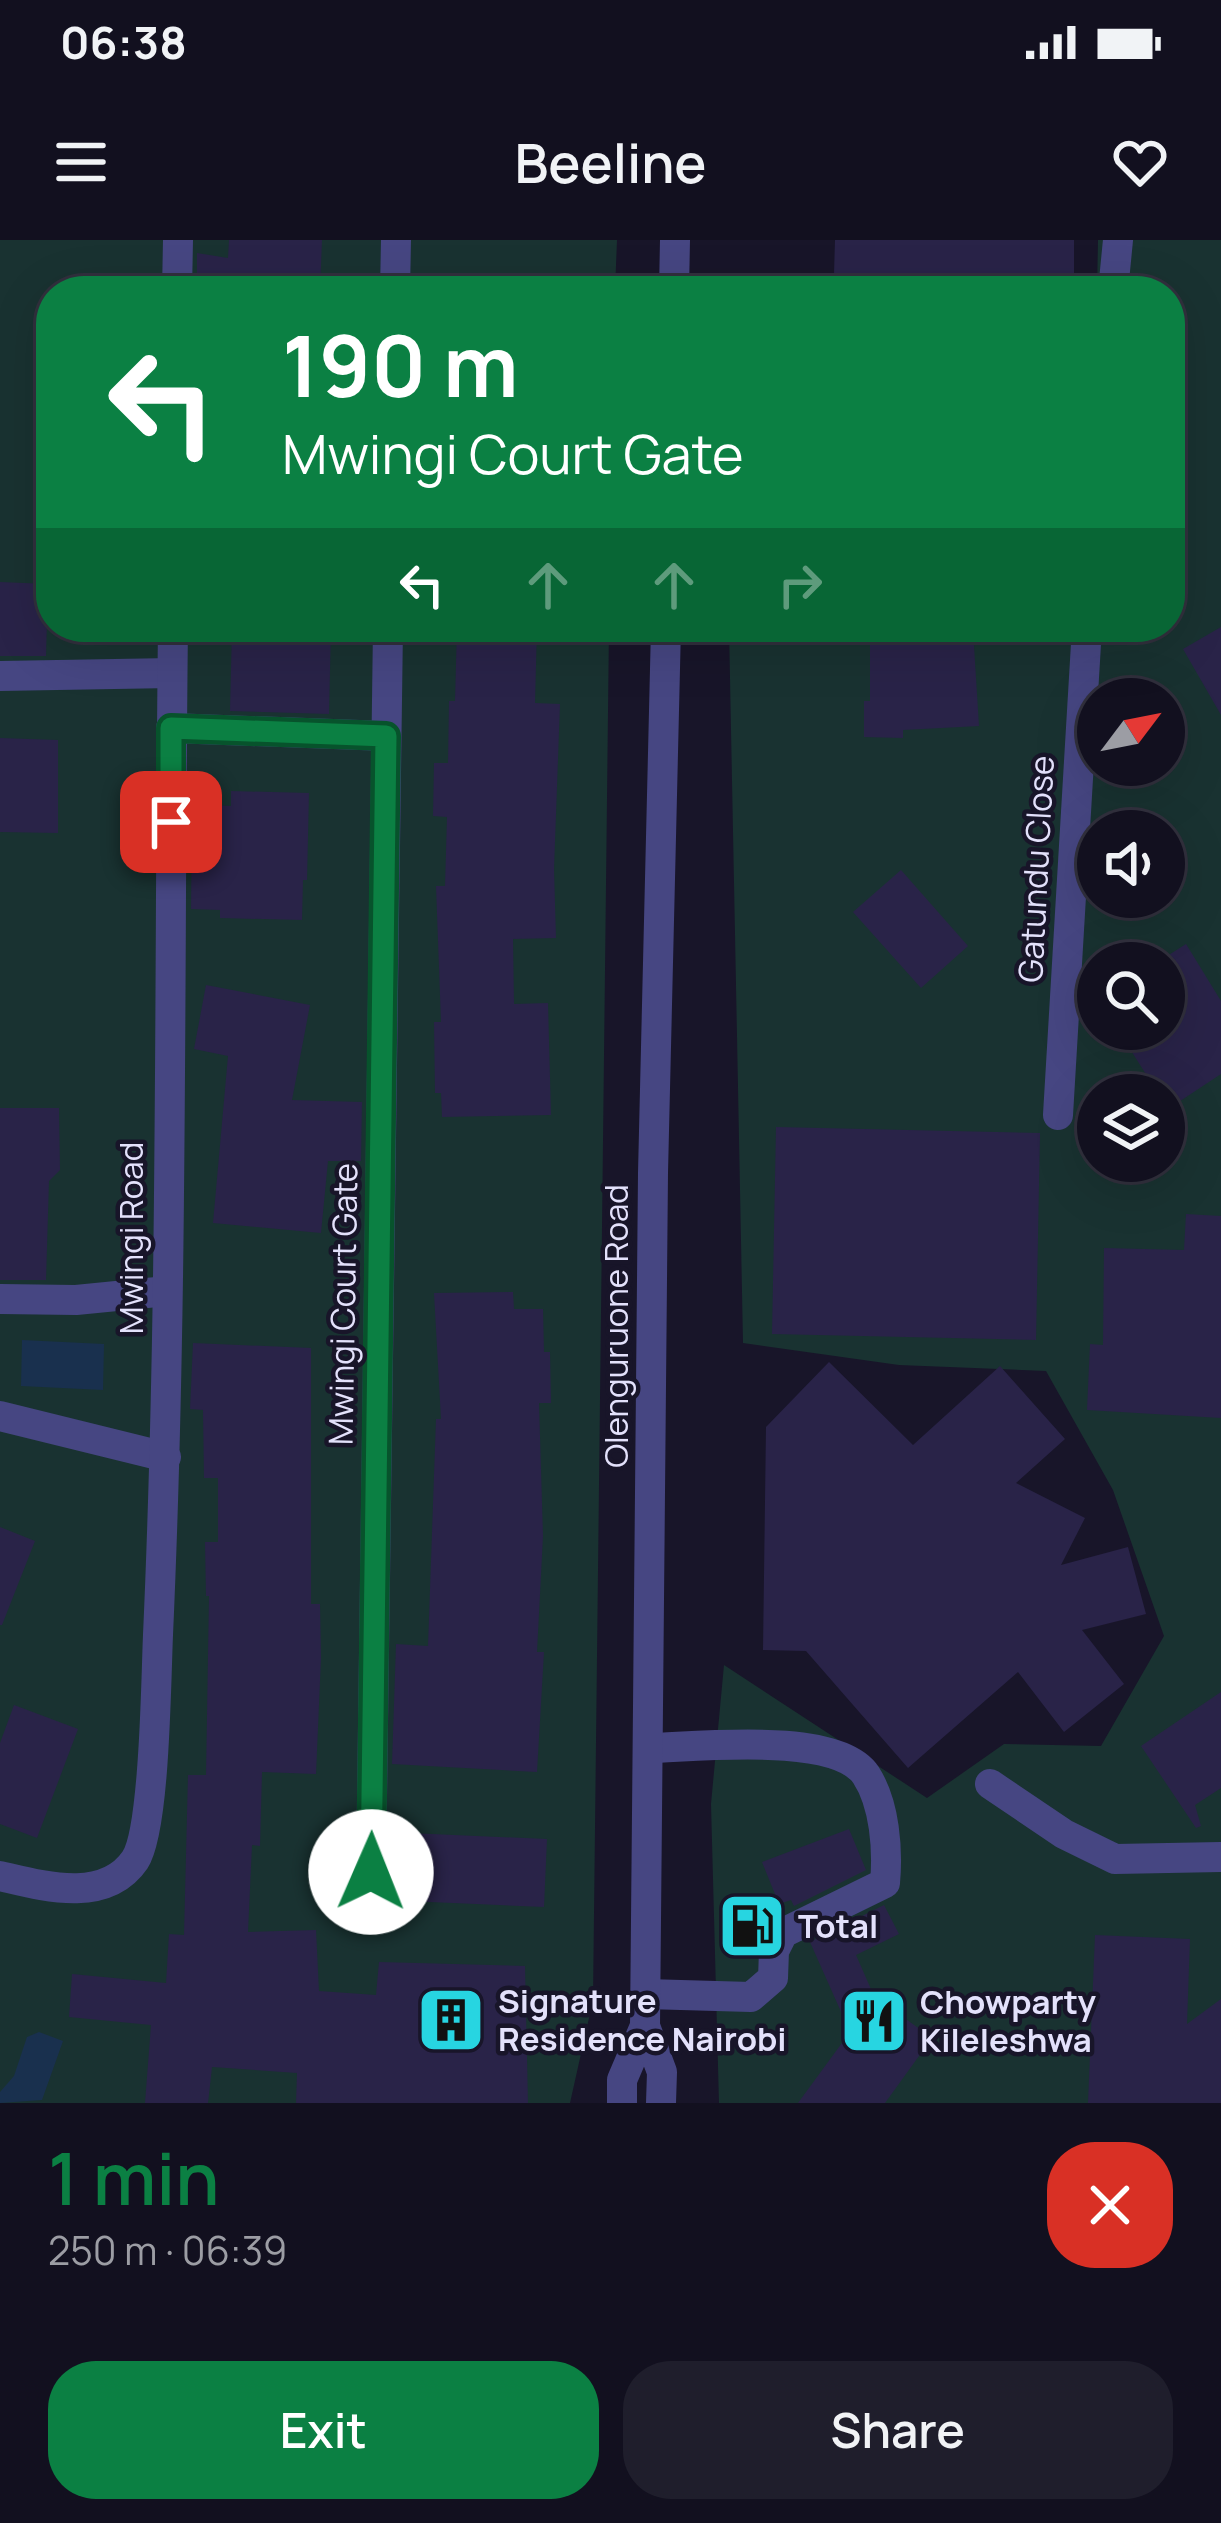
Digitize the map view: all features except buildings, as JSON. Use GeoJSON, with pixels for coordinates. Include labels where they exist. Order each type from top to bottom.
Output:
{"type":"FeatureCollection","features":[{"type":"Feature","properties":{"kind":"street"},"geometry":{"type":"LineString","coordinates":[[177,276],[178,240]]}},
{"type":"Feature","properties":{"kind":"street"},"geometry":{"type":"LineString","coordinates":[[395,276],[396,240]]}},
{"type":"Feature","properties":{"kind":"street"},"geometry":{"type":"LineString","coordinates":[[674,276],[675,240]]}},
{"type":"Feature","properties":{"kind":"street"},"geometry":{"type":"LineString","coordinates":[[1114,276],[1118,240]]}},
{"type":"Feature","properties":{"kind":"street","name":"Mwingi Road"},"geometry":{"type":"LineString","coordinates":[[0,1876],[86,1889],[118,1877],[140,1848],[152,1762],[166,1457],[173,642]]}},
{"type":"Feature","properties":{"kind":"street","name":"Mwingi Court Gate"},"geometry":{"type":"LineString","coordinates":[[371,1872],[388,642]]}},
{"type":"Feature","properties":{"kind":"street","name":"Olenguruone Road"},"geometry":{"type":"LineString","coordinates":[[622,2103],[622,2080],[645,2026],[646,1994],[652,1173],[666,642]]}},
{"type":"Feature","properties":{"kind":"street","name":"Gatundu Close"},"geometry":{"type":"LineString","coordinates":[[1058,1115],[1086,642]]}},
{"type":"Feature","properties":{"kind":"street"},"geometry":{"type":"LineString","coordinates":[[0,676],[172,673]]}},
{"type":"Feature","properties":{"kind":"street"},"geometry":{"type":"LineString","coordinates":[[171,728],[386,736]]}},
{"type":"Feature","properties":{"kind":"street"},"geometry":{"type":"LineString","coordinates":[[0,1299],[76,1300],[167,1291]]}},
{"type":"Feature","properties":{"kind":"street"},"geometry":{"type":"LineString","coordinates":[[0,1416],[166,1457]]}},
{"type":"Feature","properties":{"kind":"street"},"geometry":{"type":"LineString","coordinates":[[646,1994],[751,1997],[773,1978],[775,1951],[783,1933],[885,1883],[889,1842],[865,1773],[829,1751],[649,1748]]}},
{"type":"Feature","properties":{"kind":"street"},"geometry":{"type":"LineString","coordinates":[[990,1784],[1064,1834],[1115,1859],[1221,1857]]}},
{"type":"Feature","properties":{"kind":"street","name":"Olenguruone Road"},"geometry":{"type":"LineString","coordinates":[[645,2026],[662,2072],[661,2103]]}},
{"type":"Feature","properties":{"kind":"green space"},"geometry":{"type":"Polygon","coordinates":[[[0,240],[617,240],[616,276],[36,276],[36,642],[609,642],[593,2000],[570,2103],[0,2103],[0,240]]]}},
{"type":"Feature","properties":{"kind":"green space"},"geometry":{"type":"Polygon","coordinates":[[[1098,240],[1221,240],[1221,2103],[719,2103],[711,1804],[724,1665],[927,1798],[1004,1744],[1101,1746],[1164,1636],[1113,1490],[1046,1371],[899,1365],[743,1343],[729,642],[1185,642],[1185,276],[1097,276],[1098,240]]]}},
{"type":"Feature","properties":{"kind":"water"},"geometry":{"type":"Polygon","coordinates":[[[22,1340],[104,1344],[103,1390],[21,1386],[22,1340]]]}},
{"type":"Feature","properties":{"kind":"water"},"geometry":{"type":"Polygon","coordinates":[[[39,2032],[63,2041],[42,2100],[0,2103],[0,2092],[14,2076],[27,2037],[39,2032]]]}},
{"type":"Feature","properties":{"kind":"place","name":"Total"},"geometry":{"type":"Point","coordinates":[752,1926]}},
{"type":"Feature","properties":{"kind":"place","name":"Signature Residence Nairobi"},"geometry":{"type":"Point","coordinates":[451,2020]}},
{"type":"Feature","properties":{"kind":"place","name":"Chowparty Kileleshwa"},"geometry":{"type":"Point","coordinates":[874,2021]}},
{"type":"Feature","properties":{"kind":"route"},"geometry":{"type":"LineString","coordinates":[[171,822],[171,728],[386,736],[371,1872]]}}]}
